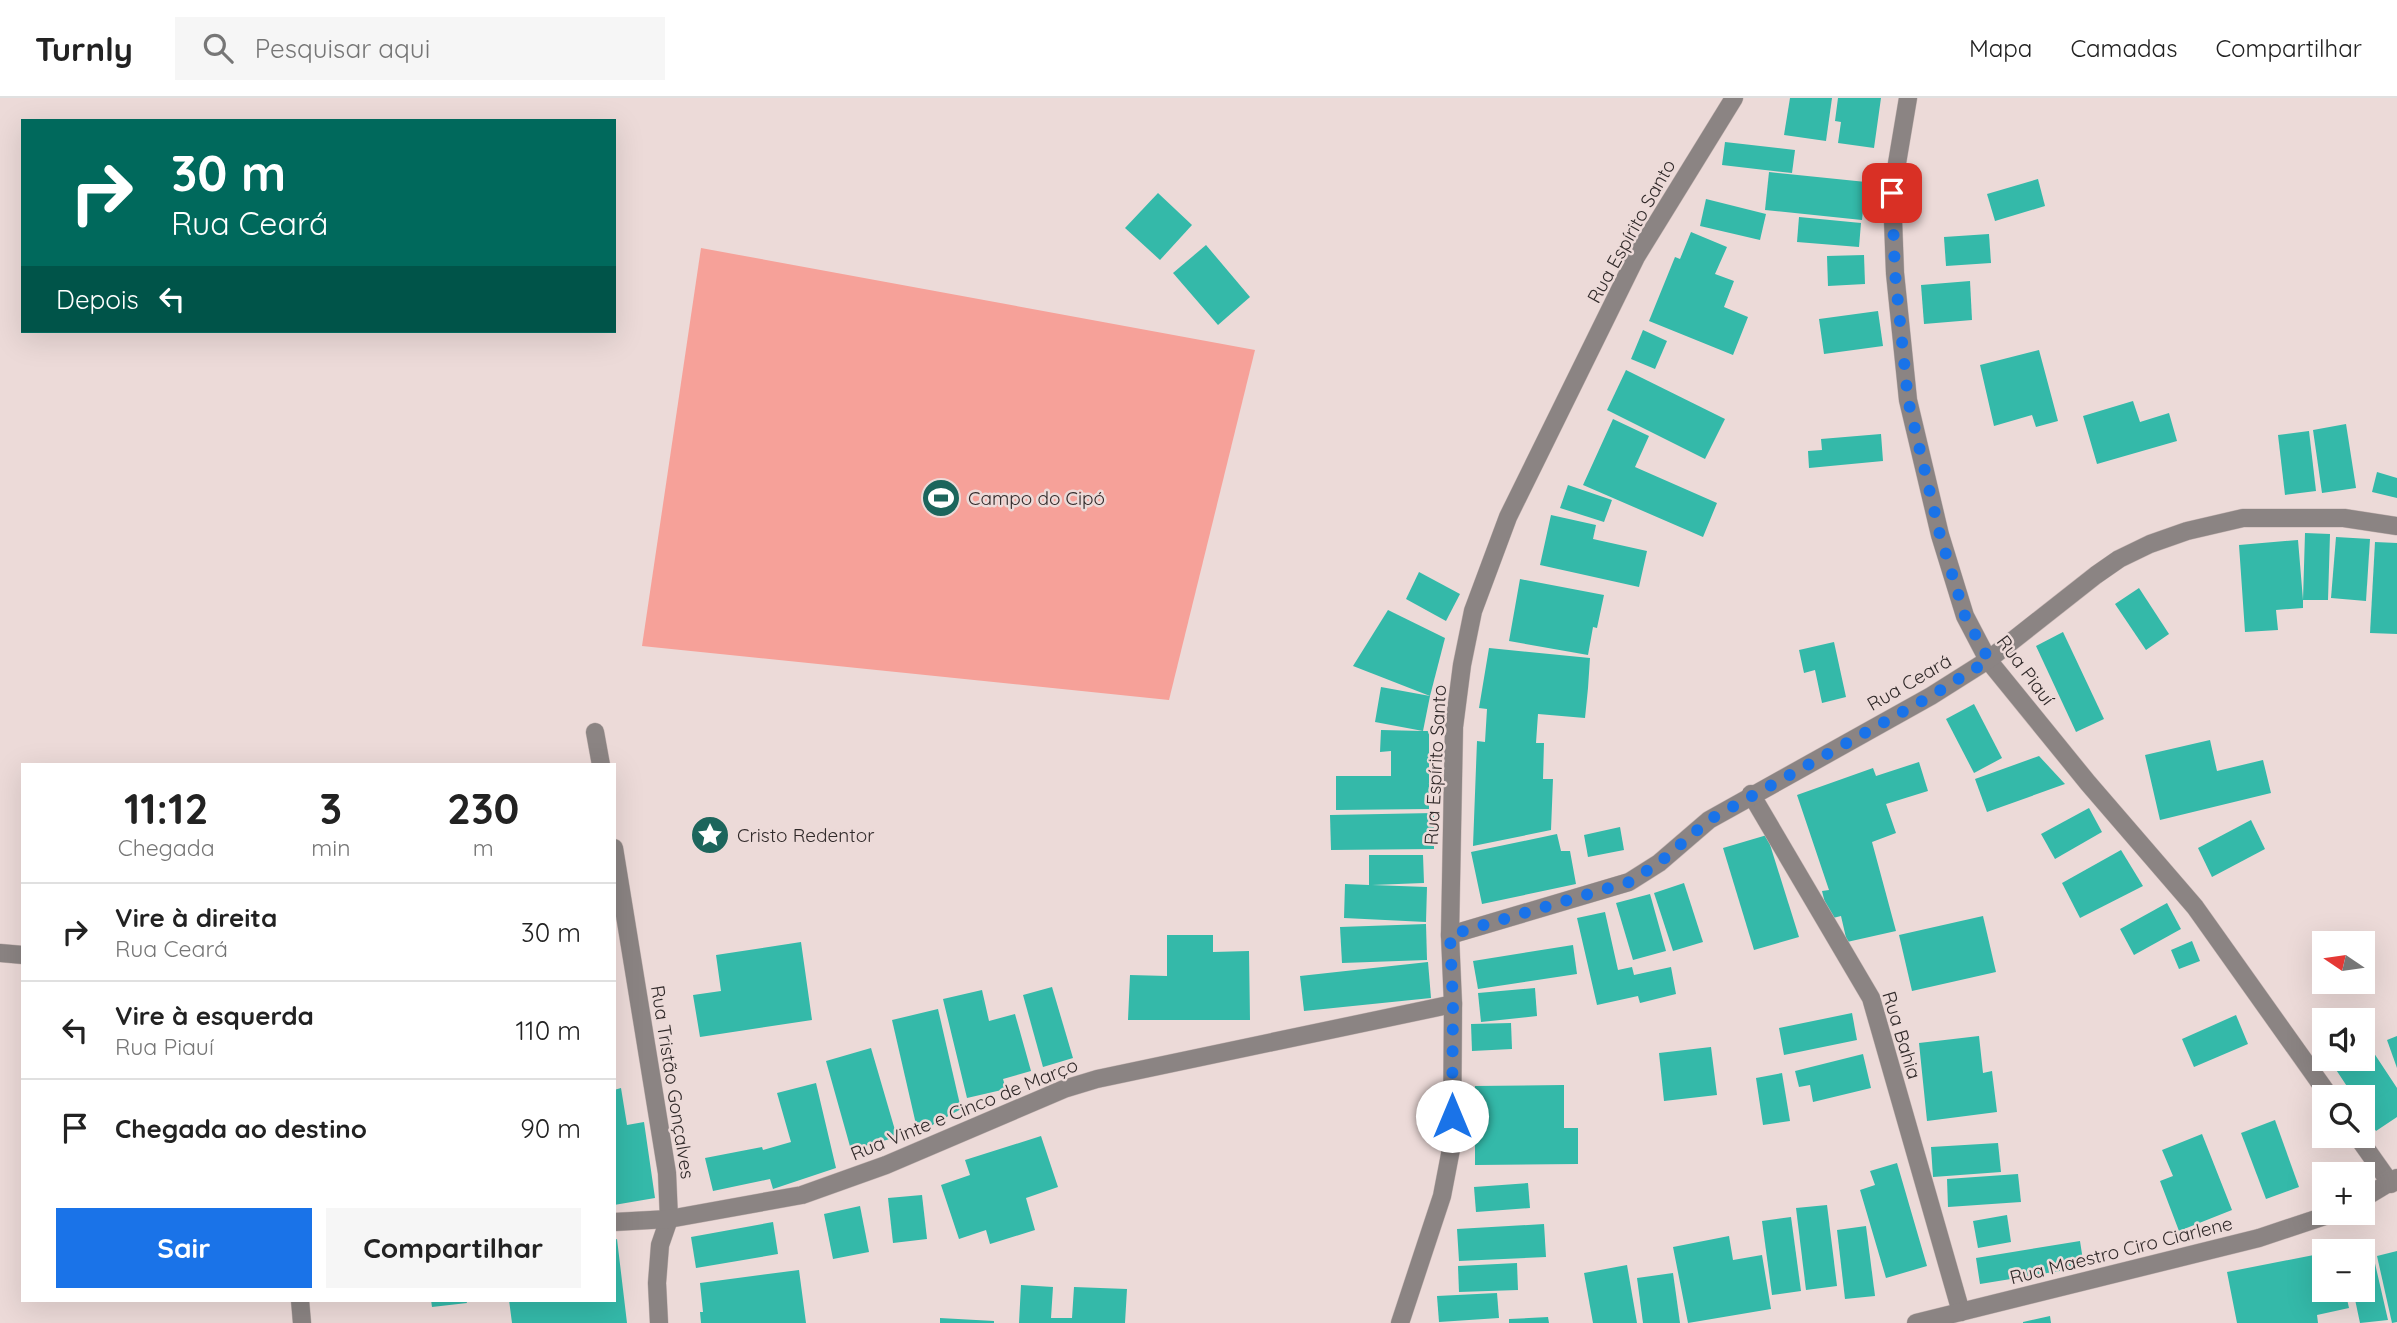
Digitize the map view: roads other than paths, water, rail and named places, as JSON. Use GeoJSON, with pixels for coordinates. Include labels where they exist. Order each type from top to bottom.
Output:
{"type":"FeatureCollection","features":[{"type":"Feature","properties":{"kind":"street","name":"Rua Espírito Santo"},"geometry":{"type":"LineString","coordinates":[[1400,1323],[1442,1195],[1452,1144],[1453,1004],[1450,935],[1454,727],[1462,665],[1473,611],[1508,517],[1636,257],[1734,98]]}},
{"type":"Feature","properties":{"kind":"street","name":"Rua Piauí"},"geometry":{"type":"LineString","coordinates":[[1908,98],[1892,193],[1895,273],[1908,400],[1940,535],[1965,616],[1989,660],[2088,783],[2195,907],[2321,1085]]}},
{"type":"Feature","properties":{"kind":"street","name":"Rua Ceará"},"geometry":{"type":"LineString","coordinates":[[1450,935],[1629,882],[1659,863],[1709,820],[1751,794],[1931,696],[1989,660],[2119,559],[2150,544],[2187,531],[2255,517],[2344,518],[2397,526]]}},
{"type":"Feature","properties":{"kind":"street"},"geometry":{"type":"LineString","coordinates":[[595,732],[601,763]]}},
{"type":"Feature","properties":{"kind":"street","name":"Rua Bahia"},"geometry":{"type":"LineString","coordinates":[[1751,794],[1871,998],[1961,1312]]}},
{"type":"Feature","properties":{"kind":"street","name":"Rua Tristão Gonçalves"},"geometry":{"type":"LineString","coordinates":[[616,860],[667,1173],[669,1219],[660,1245],[657,1283],[659,1323]]}},
{"type":"Feature","properties":{"kind":"street"},"geometry":{"type":"LineString","coordinates":[[0,953],[21,955]]}},
{"type":"Feature","properties":{"kind":"street","name":"Rua Vinte e Cinco de Março"},"geometry":{"type":"LineString","coordinates":[[616,1222],[669,1219],[802,1195],[886,1165],[1064,1089],[1097,1079],[1453,1004]]}},
{"type":"Feature","properties":{"kind":"street"},"geometry":{"type":"LineString","coordinates":[[2367,1148],[2394,1181],[2375,1192]]}},
{"type":"Feature","properties":{"kind":"street","name":"Rua Maestro Ciro Ciarlene"},"geometry":{"type":"LineString","coordinates":[[1916,1323],[2259,1238],[2312,1220]]}},
{"type":"Feature","properties":{"kind":"street"},"geometry":{"type":"LineString","coordinates":[[300,1302],[302,1323]]}},
{"type":"Feature","properties":{"kind":"place","name":"Campo do Cipó"},"geometry":{"type":"Point","coordinates":[941,498]}},
{"type":"Feature","properties":{"kind":"place","name":"Cristo Redentor"},"geometry":{"type":"Point","coordinates":[710,835]}}]}
